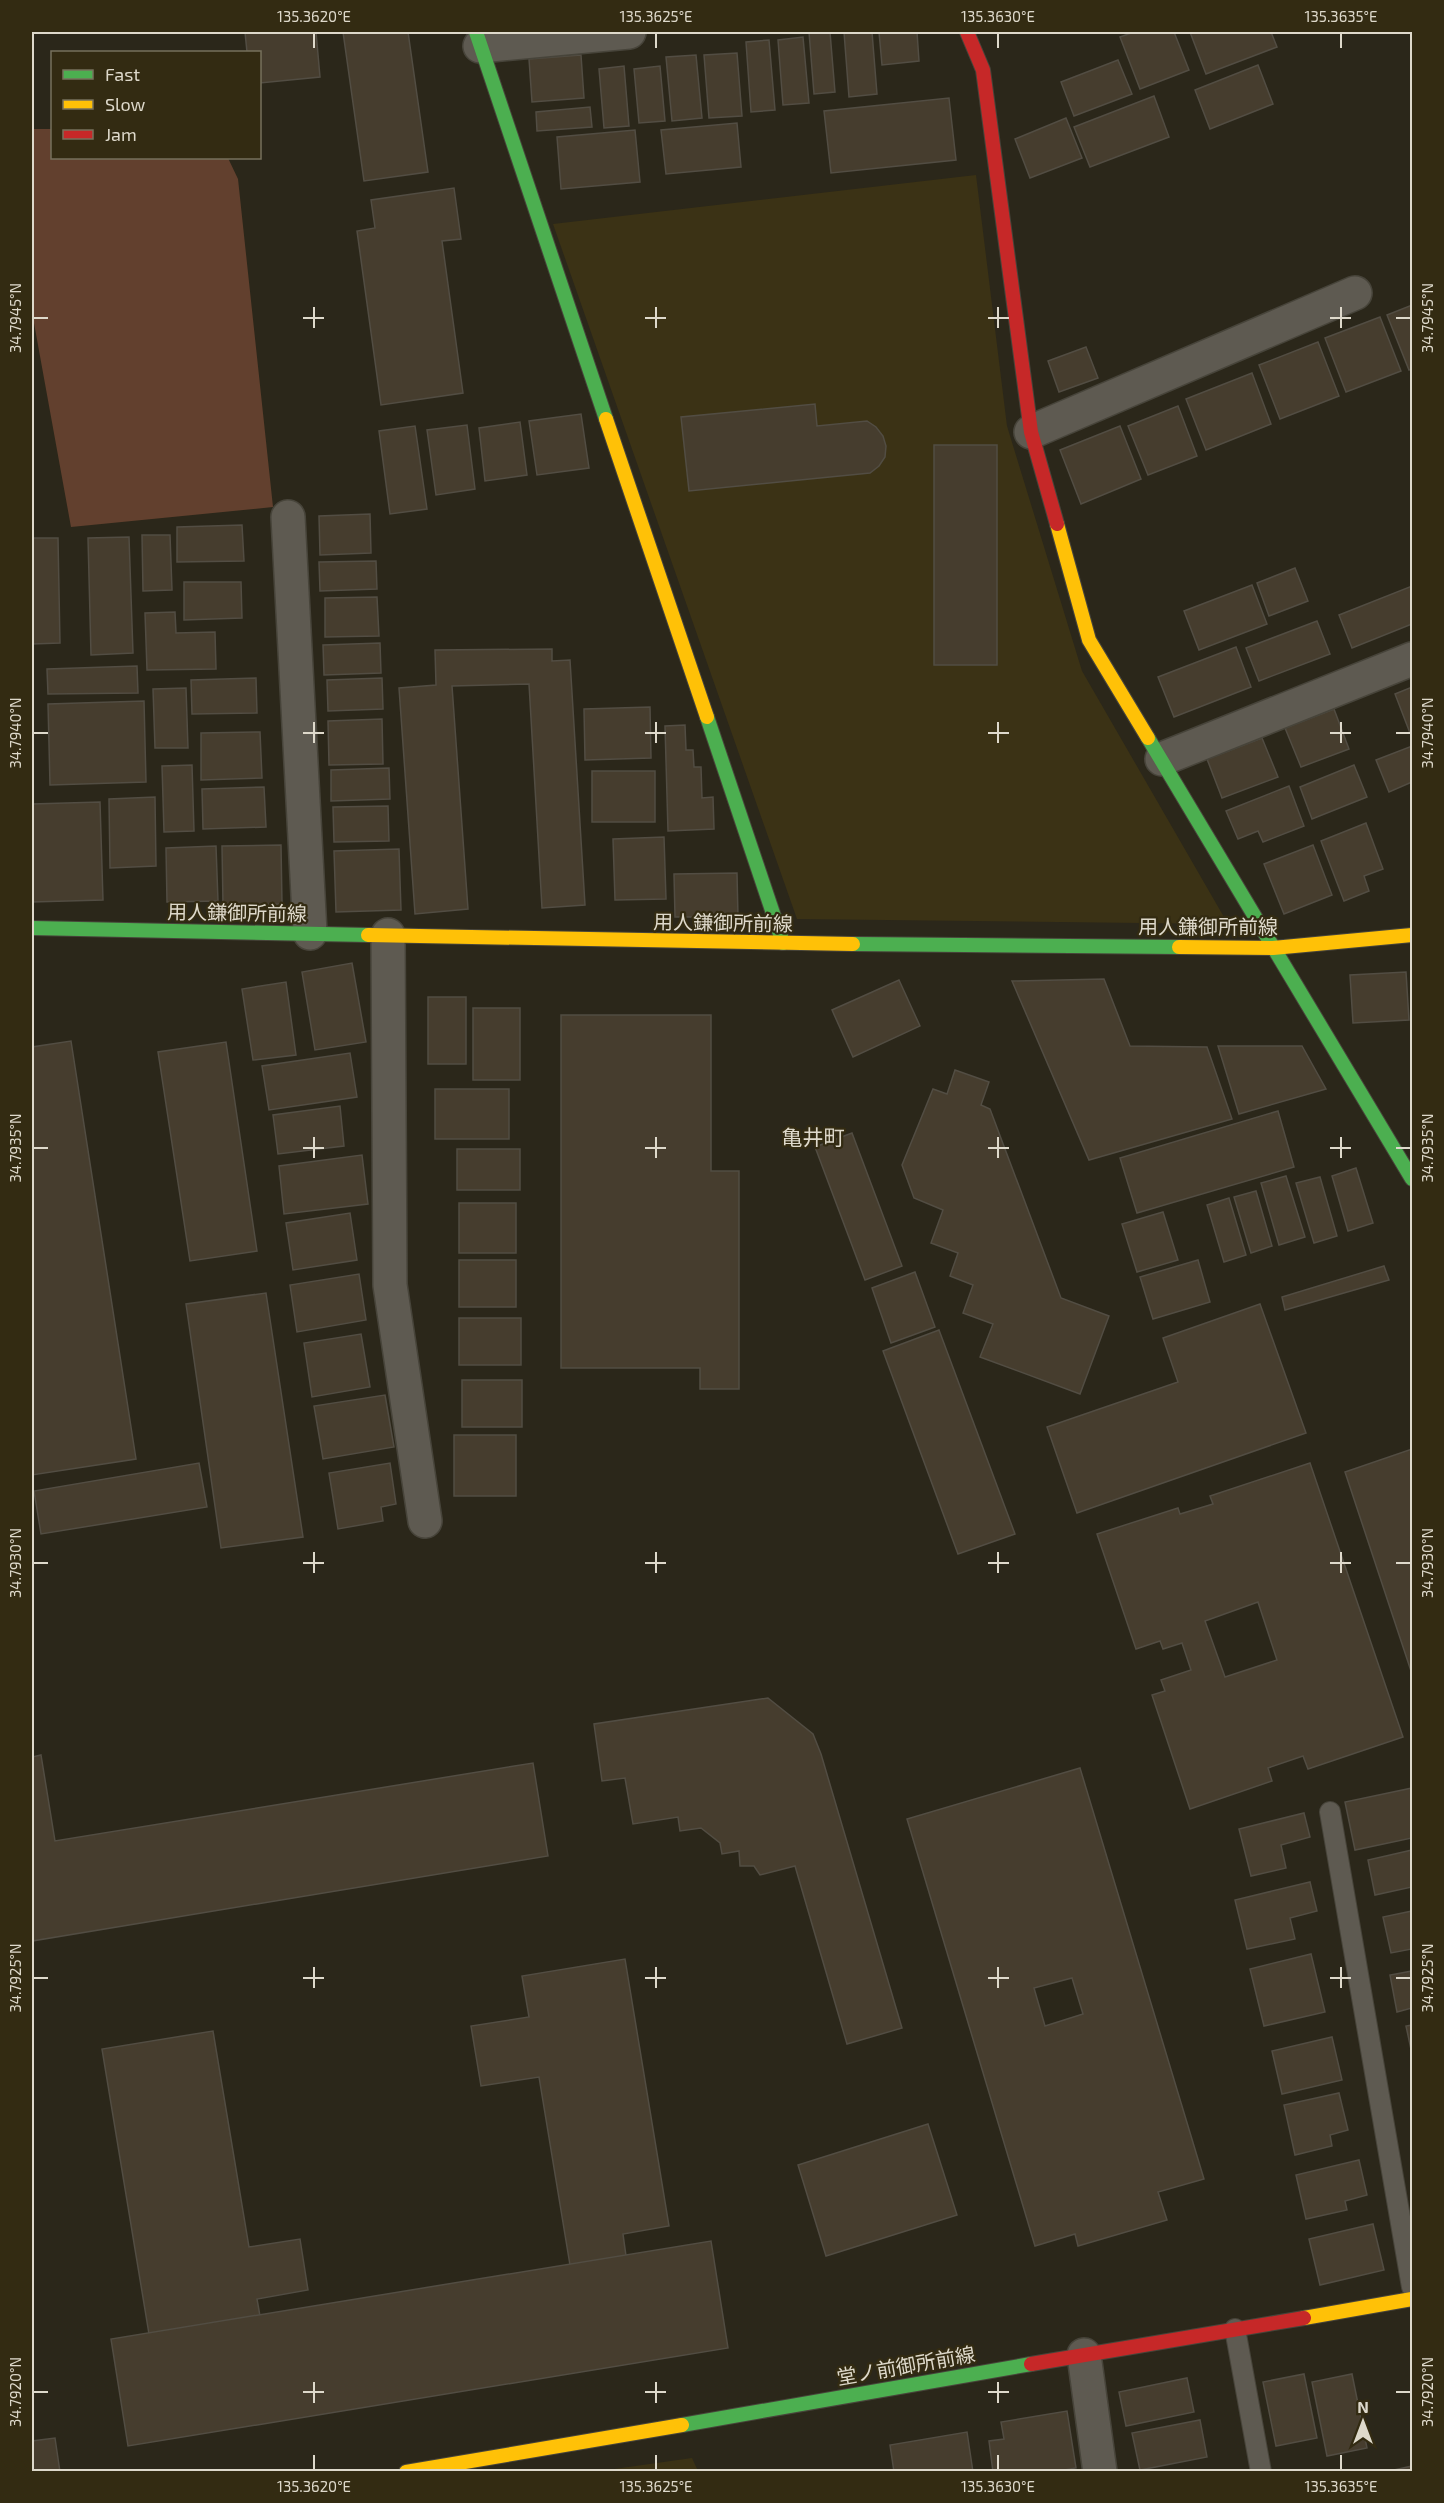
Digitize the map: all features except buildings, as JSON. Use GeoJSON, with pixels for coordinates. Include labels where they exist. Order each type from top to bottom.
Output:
{"type":"FeatureCollection","features":[{"type":"Feature","properties":{"kind":"street"},"geometry":{"type":"LineString","coordinates":[[629,32],[478,39],[783,943]]}},
{"type":"Feature","properties":{"kind":"street"},"geometry":{"type":"LineString","coordinates":[[966,32],[983,70],[1031,432],[1089,640],[1413,1179]]}},
{"type":"Feature","properties":{"kind":"street"},"geometry":{"type":"LineString","coordinates":[[1031,432],[1355,293]]}},
{"type":"Feature","properties":{"kind":"street"},"geometry":{"type":"LineString","coordinates":[[288,517],[310,933]]}},
{"type":"Feature","properties":{"kind":"street"},"geometry":{"type":"LineString","coordinates":[[1162,759],[1413,659]]}},
{"type":"Feature","properties":{"kind":"street","name":"用人鎌御所前線"},"geometry":{"type":"LineString","coordinates":[[32,928],[783,943],[1273,948],[1413,935]]}},
{"type":"Feature","properties":{"kind":"street"},"geometry":{"type":"LineString","coordinates":[[388,935],[390,1284],[425,1521]]}},
{"type":"Feature","properties":{"kind":"street","name":"堂ノ前御所前線"},"geometry":{"type":"LineString","coordinates":[[406,2472],[1413,2299]]}},
{"type":"Feature","properties":{"kind":"street"},"geometry":{"type":"LineString","coordinates":[[1084,2355],[1100,2472]]}},
{"type":"Feature","properties":{"kind":"lane"},"geometry":{"type":"LineString","coordinates":[[1330,1812],[1413,2287]]}},
{"type":"Feature","properties":{"kind":"lane"},"geometry":{"type":"LineString","coordinates":[[1235,2329],[1261,2472]]}},
{"type":"Feature","properties":{"kind":"shaded area"},"geometry":{"type":"Polygon","coordinates":[[[32,129],[51,129],[51,159],[228,159],[238,179],[273,507],[71,527],[32,312],[32,129]]]}},
{"type":"Feature","properties":{"kind":"shaded area"},"geometry":{"type":"Polygon","coordinates":[[[976,175],[1007,426],[1082,671],[1228,924],[797,919],[553,224],[976,175]]]}},
{"type":"Feature","properties":{"kind":"shaded area"},"geometry":{"type":"Polygon","coordinates":[[[692,2458],[698,2471],[600,2471],[692,2458]]]}},
{"type":"Feature","properties":{"kind":"traffic: fast"},"geometry":{"type":"LineString","coordinates":[[476,32],[606,419]]}},
{"type":"Feature","properties":{"kind":"traffic: fast"},"geometry":{"type":"LineString","coordinates":[[707,717],[783,943]]}},
{"type":"Feature","properties":{"kind":"traffic: fast"},"geometry":{"type":"LineString","coordinates":[[1148,738],[1412,1179]]}},
{"type":"Feature","properties":{"kind":"traffic: fast"},"geometry":{"type":"LineString","coordinates":[[32,928],[368,935]]}},
{"type":"Feature","properties":{"kind":"traffic: fast"},"geometry":{"type":"LineString","coordinates":[[853,944],[1179,947]]}},
{"type":"Feature","properties":{"kind":"traffic: fast"},"geometry":{"type":"LineString","coordinates":[[682,2425],[1031,2364]]}},
{"type":"Feature","properties":{"kind":"traffic: slow"},"geometry":{"type":"LineString","coordinates":[[606,419],[707,717]]}},
{"type":"Feature","properties":{"kind":"traffic: slow"},"geometry":{"type":"LineString","coordinates":[[1057,524],[1089,640],[1148,738]]}},
{"type":"Feature","properties":{"kind":"traffic: slow"},"geometry":{"type":"LineString","coordinates":[[368,935],[853,944]]}},
{"type":"Feature","properties":{"kind":"traffic: slow"},"geometry":{"type":"LineString","coordinates":[[1179,947],[1273,948],[1412,935]]}},
{"type":"Feature","properties":{"kind":"traffic: slow"},"geometry":{"type":"LineString","coordinates":[[1304,2318],[1412,2299]]}},
{"type":"Feature","properties":{"kind":"traffic: slow"},"geometry":{"type":"LineString","coordinates":[[406,2472],[682,2425]]}},
{"type":"Feature","properties":{"kind":"traffic: jam"},"geometry":{"type":"LineString","coordinates":[[967,32],[983,70],[1031,432],[1057,524]]}},
{"type":"Feature","properties":{"kind":"traffic: jam"},"geometry":{"type":"LineString","coordinates":[[1031,2364],[1304,2318]]}},
{"type":"Feature","properties":{"kind":"district","name":"亀井町"},"geometry":{"type":"Point","coordinates":[813,1138]}}]}
